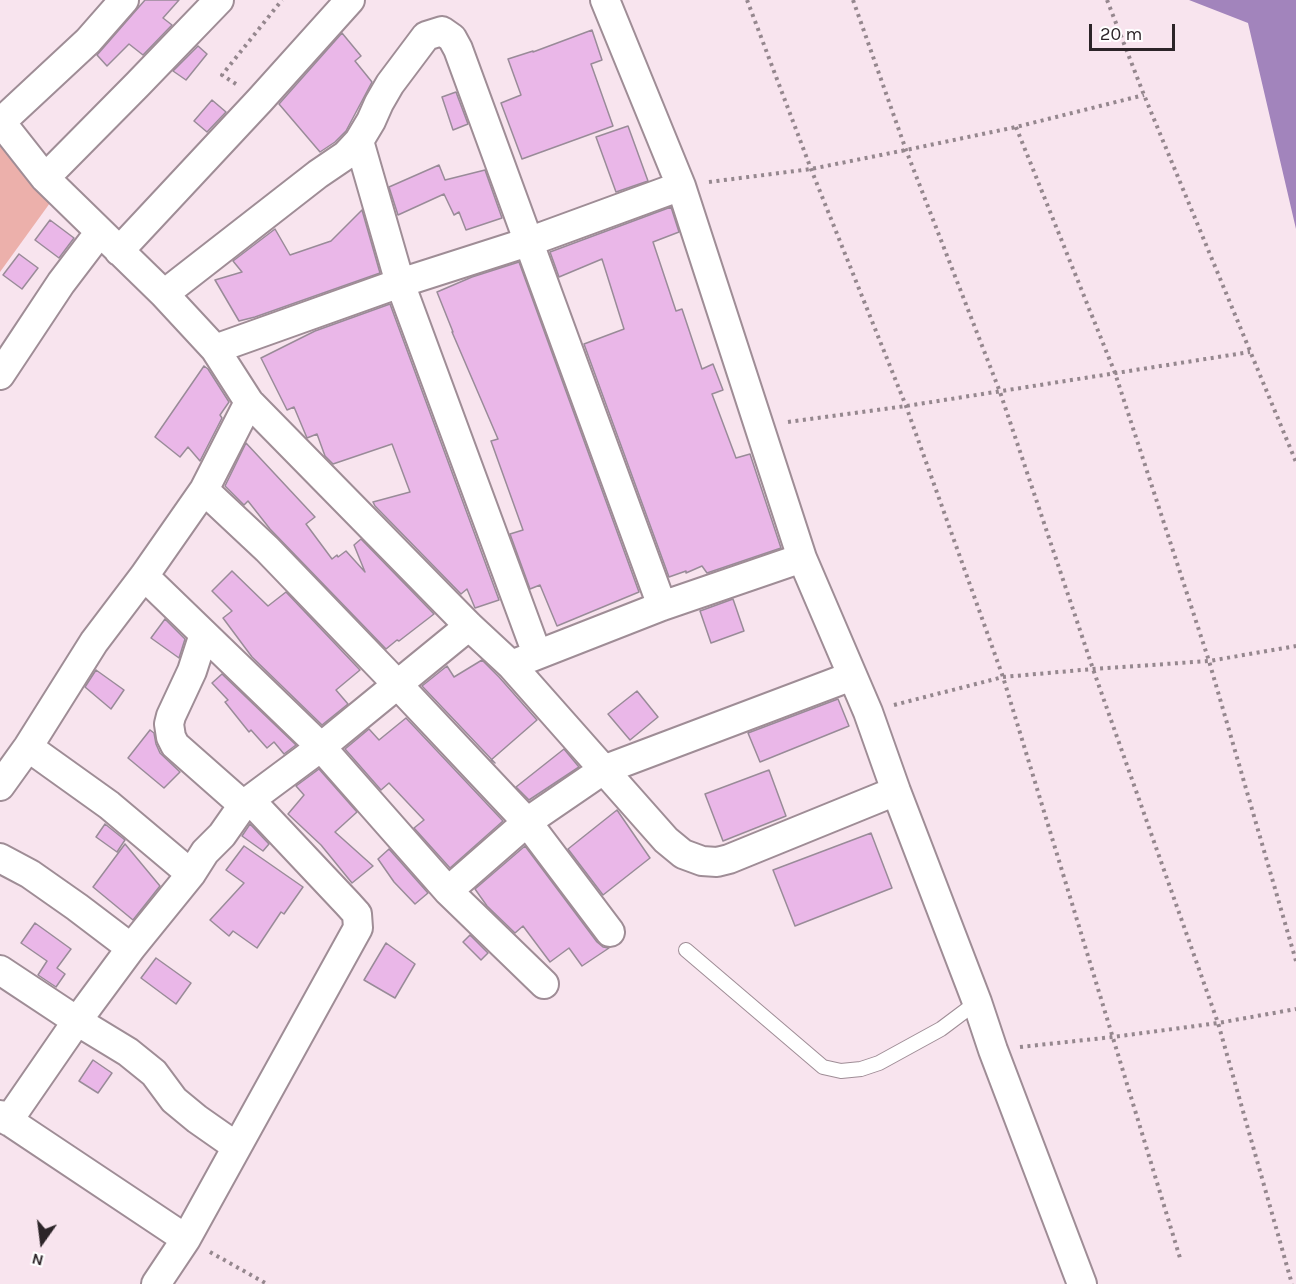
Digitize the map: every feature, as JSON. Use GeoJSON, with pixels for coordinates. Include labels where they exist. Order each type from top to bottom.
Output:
{"type":"FeatureCollection","features":[{"type":"Feature","properties":{"kind":"street"},"geometry":{"type":"LineString","coordinates":[[124,0],[88,41],[1,121],[45,178],[164,294],[215,349],[249,402],[469,626],[511,665],[666,840],[682,854],[702,861],[717,862],[896,791]]}},
{"type":"Feature","properties":{"kind":"street"},"geometry":{"type":"LineString","coordinates":[[45,178],[219,0]]}},
{"type":"Feature","properties":{"kind":"street"},"geometry":{"type":"LineString","coordinates":[[0,375],[61,282],[109,242],[260,100],[350,0]]}},
{"type":"Feature","properties":{"kind":"street"},"geometry":{"type":"LineString","coordinates":[[605,0],[681,186],[802,558],[868,712],[970,1007],[993,1050],[1082,1284]]}},
{"type":"Feature","properties":{"kind":"street"},"geometry":{"type":"LineString","coordinates":[[164,294],[318,174],[346,155],[359,141],[390,84],[409,57],[426,36],[441,31],[452,38],[458,49],[662,606]]}},
{"type":"Feature","properties":{"kind":"street"},"geometry":{"type":"LineString","coordinates":[[359,141],[400,283],[537,654]]}},
{"type":"Feature","properties":{"kind":"street"},"geometry":{"type":"LineString","coordinates":[[215,349],[400,283],[528,242],[681,186]]}},
{"type":"Feature","properties":{"kind":"street"},"geometry":{"type":"LineString","coordinates":[[0,786],[28,747],[94,642],[144,576],[204,490],[249,402]]}},
{"type":"Feature","properties":{"kind":"street"},"geometry":{"type":"LineString","coordinates":[[204,490],[267,549],[527,822],[610,932]]}},
{"type":"Feature","properties":{"kind":"street"},"geometry":{"type":"LineString","coordinates":[[511,665],[662,606],[802,558]]}},
{"type":"Feature","properties":{"kind":"street"},"geometry":{"type":"LineString","coordinates":[[144,576],[321,747],[448,891],[544,984]]}},
{"type":"Feature","properties":{"kind":"street"},"geometry":{"type":"LineString","coordinates":[[186,1239],[4,1118],[131,948],[246,803],[321,747],[469,626]]}},
{"type":"Feature","properties":{"kind":"street"},"geometry":{"type":"LineString","coordinates":[[156,1284],[186,1239],[358,928],[357,914],[348,904],[246,803],[175,745],[169,724],[171,716],[192,671],[204,634]]}},
{"type":"Feature","properties":{"kind":"street"},"geometry":{"type":"LineString","coordinates":[[448,891],[527,822],[603,770],[852,676]]}},
{"type":"Feature","properties":{"kind":"street"},"geometry":{"type":"LineString","coordinates":[[28,747],[110,806],[191,874]]}},
{"type":"Feature","properties":{"kind":"street"},"geometry":{"type":"LineString","coordinates":[[0,858],[30,874],[131,948]]}},
{"type":"Feature","properties":{"kind":"street"},"geometry":{"type":"LineString","coordinates":[[0,970],[128,1052],[154,1073],[174,1100],[237,1147]]}},
{"type":"Feature","properties":{"kind":"lane"},"geometry":{"type":"LineString","coordinates":[[686,950],[823,1067],[841,1071],[861,1070],[879,1063],[941,1029],[970,1007]]}},
{"type":"Feature","properties":{"kind":"path"},"geometry":{"type":"LineString","coordinates":[[260,100],[222,75],[282,0]]}},
{"type":"Feature","properties":{"kind":"path"},"geometry":{"type":"LineString","coordinates":[[747,0],[811,169],[906,406],[1003,677],[1180,1258]]}},
{"type":"Feature","properties":{"kind":"path"},"geometry":{"type":"LineString","coordinates":[[853,0],[906,150],[1000,392],[1093,669],[1218,1023],[1292,1284]]}},
{"type":"Feature","properties":{"kind":"path"},"geometry":{"type":"LineString","coordinates":[[1107,0],[1296,462]]}},
{"type":"Feature","properties":{"kind":"path"},"geometry":{"type":"LineString","coordinates":[[681,186],[811,169],[1016,127],[1144,95]]}},
{"type":"Feature","properties":{"kind":"path"},"geometry":{"type":"LineString","coordinates":[[1016,127],[1115,373],[1209,661],[1296,961]]}},
{"type":"Feature","properties":{"kind":"path"},"geometry":{"type":"LineString","coordinates":[[758,426],[1000,392],[1250,352]]}},
{"type":"Feature","properties":{"kind":"path"},"geometry":{"type":"LineString","coordinates":[[868,712],[1003,677],[1209,661],[1296,646]]}},
{"type":"Feature","properties":{"kind":"path"},"geometry":{"type":"LineString","coordinates":[[993,1050],[1218,1023],[1296,1009]]}},
{"type":"Feature","properties":{"kind":"path"},"geometry":{"type":"LineString","coordinates":[[186,1239],[267,1284]]}},
{"type":"Feature","properties":{"kind":"shaded area"},"geometry":{"type":"Polygon","coordinates":[[[1189,0],[1296,0],[1296,229],[1248,23],[1189,0]]]}},
{"type":"Feature","properties":{"kind":"shaded area"},"geometry":{"type":"Polygon","coordinates":[[[0,124],[63,185],[0,272],[0,124]]]}},
{"type":"Feature","properties":{"kind":"building"},"geometry":{"type":"Polygon","coordinates":[[[145,0],[179,0],[163,18],[172,25],[143,55],[129,44],[107,66],[97,55],[145,0]]]}},
{"type":"Feature","properties":{"kind":"building"},"geometry":{"type":"Polygon","coordinates":[[[592,30],[602,60],[591,64],[613,126],[522,159],[501,103],[521,95],[508,59],[592,30]]]}},
{"type":"Feature","properties":{"kind":"building"},"geometry":{"type":"Polygon","coordinates":[[[342,33],[361,56],[355,61],[372,82],[346,131],[320,152],[279,104],[342,33]]]}},
{"type":"Feature","properties":{"kind":"building"},"geometry":{"type":"Polygon","coordinates":[[[198,46],[207,54],[186,80],[173,71],[198,46]]]}},
{"type":"Feature","properties":{"kind":"building"},"geometry":{"type":"Polygon","coordinates":[[[456,92],[468,124],[453,130],[442,97],[456,92]]]}},
{"type":"Feature","properties":{"kind":"building"},"geometry":{"type":"Polygon","coordinates":[[[212,100],[226,112],[207,132],[194,121],[212,100]]]}},
{"type":"Feature","properties":{"kind":"building"},"geometry":{"type":"Polygon","coordinates":[[[628,126],[648,181],[616,192],[596,137],[628,126]]]}},
{"type":"Feature","properties":{"kind":"building"},"geometry":{"type":"Polygon","coordinates":[[[439,165],[445,180],[485,170],[502,218],[466,230],[459,212],[454,215],[444,194],[398,215],[389,187],[439,165]]]}},
{"type":"Feature","properties":{"kind":"building"},"geometry":{"type":"Polygon","coordinates":[[[671,207],[679,232],[653,242],[676,311],[682,309],[702,369],[713,364],[723,390],[712,394],[736,458],[750,454],[781,548],[707,573],[702,566],[669,577],[584,344],[624,329],[602,259],[559,277],[550,252],[671,207]]]}},
{"type":"Feature","properties":{"kind":"building"},"geometry":{"type":"Polygon","coordinates":[[[362,210],[380,273],[239,321],[215,280],[242,272],[233,261],[275,229],[290,255],[331,241],[362,210]]]}},
{"type":"Feature","properties":{"kind":"building"},"geometry":{"type":"Polygon","coordinates":[[[50,220],[74,238],[59,258],[35,240],[50,220]]]}},
{"type":"Feature","properties":{"kind":"building"},"geometry":{"type":"Polygon","coordinates":[[[19,254],[38,268],[22,289],[3,275],[19,254]]]}},
{"type":"Feature","properties":{"kind":"building"},"geometry":{"type":"Polygon","coordinates":[[[519,262],[639,592],[557,626],[540,585],[530,589],[510,534],[523,530],[491,441],[498,439],[437,292],[472,277],[519,262]]]}},
{"type":"Feature","properties":{"kind":"building"},"geometry":{"type":"Polygon","coordinates":[[[390,304],[499,600],[475,608],[467,589],[461,594],[375,506],[373,502],[410,492],[392,444],[333,464],[325,456],[317,434],[307,438],[294,407],[287,410],[261,358],[315,331],[390,304]]]}},
{"type":"Feature","properties":{"kind":"building"},"geometry":{"type":"Polygon","coordinates":[[[204,366],[229,402],[220,415],[222,418],[200,461],[188,447],[180,457],[155,437],[204,366]]]}},
{"type":"Feature","properties":{"kind":"building"},"geometry":{"type":"Polygon","coordinates":[[[246,443],[315,517],[306,524],[332,559],[346,551],[365,572],[354,545],[361,539],[434,614],[386,649],[270,529],[248,501],[244,505],[225,486],[246,443]]]}},
{"type":"Feature","properties":{"kind":"building"},"geometry":{"type":"Polygon","coordinates":[[[232,571],[268,606],[286,592],[360,670],[336,690],[348,704],[322,725],[252,657],[223,618],[232,611],[212,591],[232,571]]]}},
{"type":"Feature","properties":{"kind":"building"},"geometry":{"type":"Polygon","coordinates":[[[733,599],[744,631],[711,643],[700,611],[733,599]]]}},
{"type":"Feature","properties":{"kind":"building"},"geometry":{"type":"Polygon","coordinates":[[[165,619],[185,639],[179,658],[151,638],[165,619]]]}},
{"type":"Feature","properties":{"kind":"building"},"geometry":{"type":"Polygon","coordinates":[[[482,660],[537,720],[492,759],[422,686],[447,666],[454,677],[482,660]]]}},
{"type":"Feature","properties":{"kind":"building"},"geometry":{"type":"Polygon","coordinates":[[[96,670],[124,690],[111,709],[85,687],[96,670]]]}},
{"type":"Feature","properties":{"kind":"building"},"geometry":{"type":"Polygon","coordinates":[[[222,674],[296,745],[284,754],[274,742],[267,748],[251,730],[249,732],[225,702],[228,700],[212,683],[222,674]]]}},
{"type":"Feature","properties":{"kind":"building"},"geometry":{"type":"Polygon","coordinates":[[[637,691],[658,717],[630,740],[608,714],[637,691]]]}},
{"type":"Feature","properties":{"kind":"building"},"geometry":{"type":"Polygon","coordinates":[[[838,699],[849,726],[760,762],[748,733],[838,699]]]}},
{"type":"Feature","properties":{"kind":"building"},"geometry":{"type":"Polygon","coordinates":[[[406,718],[503,821],[450,868],[414,828],[424,820],[389,783],[381,790],[345,749],[369,729],[379,740],[406,718]]]}},
{"type":"Feature","properties":{"kind":"building"},"geometry":{"type":"Polygon","coordinates":[[[150,730],[154,733],[160,753],[180,772],[164,788],[128,758],[150,730]]]}},
{"type":"Feature","properties":{"kind":"building"},"geometry":{"type":"Polygon","coordinates":[[[564,749],[579,767],[529,800],[516,787],[564,749]]]}},
{"type":"Feature","properties":{"kind":"building"},"geometry":{"type":"Polygon","coordinates":[[[319,769],[357,812],[335,832],[373,866],[352,883],[321,845],[288,814],[304,795],[296,786],[319,769]]]}},
{"type":"Feature","properties":{"kind":"building"},"geometry":{"type":"Polygon","coordinates":[[[769,770],[786,816],[723,841],[705,794],[769,770]]]}},
{"type":"Feature","properties":{"kind":"building"},"geometry":{"type":"Polygon","coordinates":[[[617,810],[650,858],[603,895],[568,849],[617,810]]]}},
{"type":"Feature","properties":{"kind":"building"},"geometry":{"type":"Polygon","coordinates":[[[105,824],[125,840],[117,852],[96,837],[105,824]]]}},
{"type":"Feature","properties":{"kind":"building"},"geometry":{"type":"Polygon","coordinates":[[[250,824],[269,844],[263,851],[242,836],[250,824]]]}},
{"type":"Feature","properties":{"kind":"building"},"geometry":{"type":"Polygon","coordinates":[[[871,833],[892,888],[795,926],[773,870],[871,833]]]}},
{"type":"Feature","properties":{"kind":"building"},"geometry":{"type":"Polygon","coordinates":[[[125,844],[160,886],[133,920],[93,887],[125,844]]]}},
{"type":"Feature","properties":{"kind":"building"},"geometry":{"type":"Polygon","coordinates":[[[244,846],[303,887],[284,914],[281,912],[257,948],[233,931],[229,936],[210,920],[244,883],[226,870],[244,846]]]}},
{"type":"Feature","properties":{"kind":"building"},"geometry":{"type":"Polygon","coordinates":[[[525,846],[597,942],[609,948],[582,966],[569,948],[550,962],[523,926],[515,933],[487,906],[475,889],[525,846]]]}},
{"type":"Feature","properties":{"kind":"building"},"geometry":{"type":"Polygon","coordinates":[[[389,849],[428,893],[415,904],[394,882],[378,859],[389,849]]]}},
{"type":"Feature","properties":{"kind":"building"},"geometry":{"type":"Polygon","coordinates":[[[35,923],[71,949],[57,968],[65,974],[56,987],[38,975],[47,961],[21,943],[35,923]]]}},
{"type":"Feature","properties":{"kind":"building"},"geometry":{"type":"Polygon","coordinates":[[[470,935],[488,953],[481,960],[463,942],[470,935]]]}},
{"type":"Feature","properties":{"kind":"building"},"geometry":{"type":"Polygon","coordinates":[[[386,943],[415,964],[395,998],[364,980],[386,943]]]}},
{"type":"Feature","properties":{"kind":"building"},"geometry":{"type":"Polygon","coordinates":[[[156,958],[191,983],[176,1004],[141,978],[156,958]]]}},
{"type":"Feature","properties":{"kind":"building"},"geometry":{"type":"Polygon","coordinates":[[[93,1060],[112,1073],[98,1093],[79,1081],[93,1060]]]}}]}
